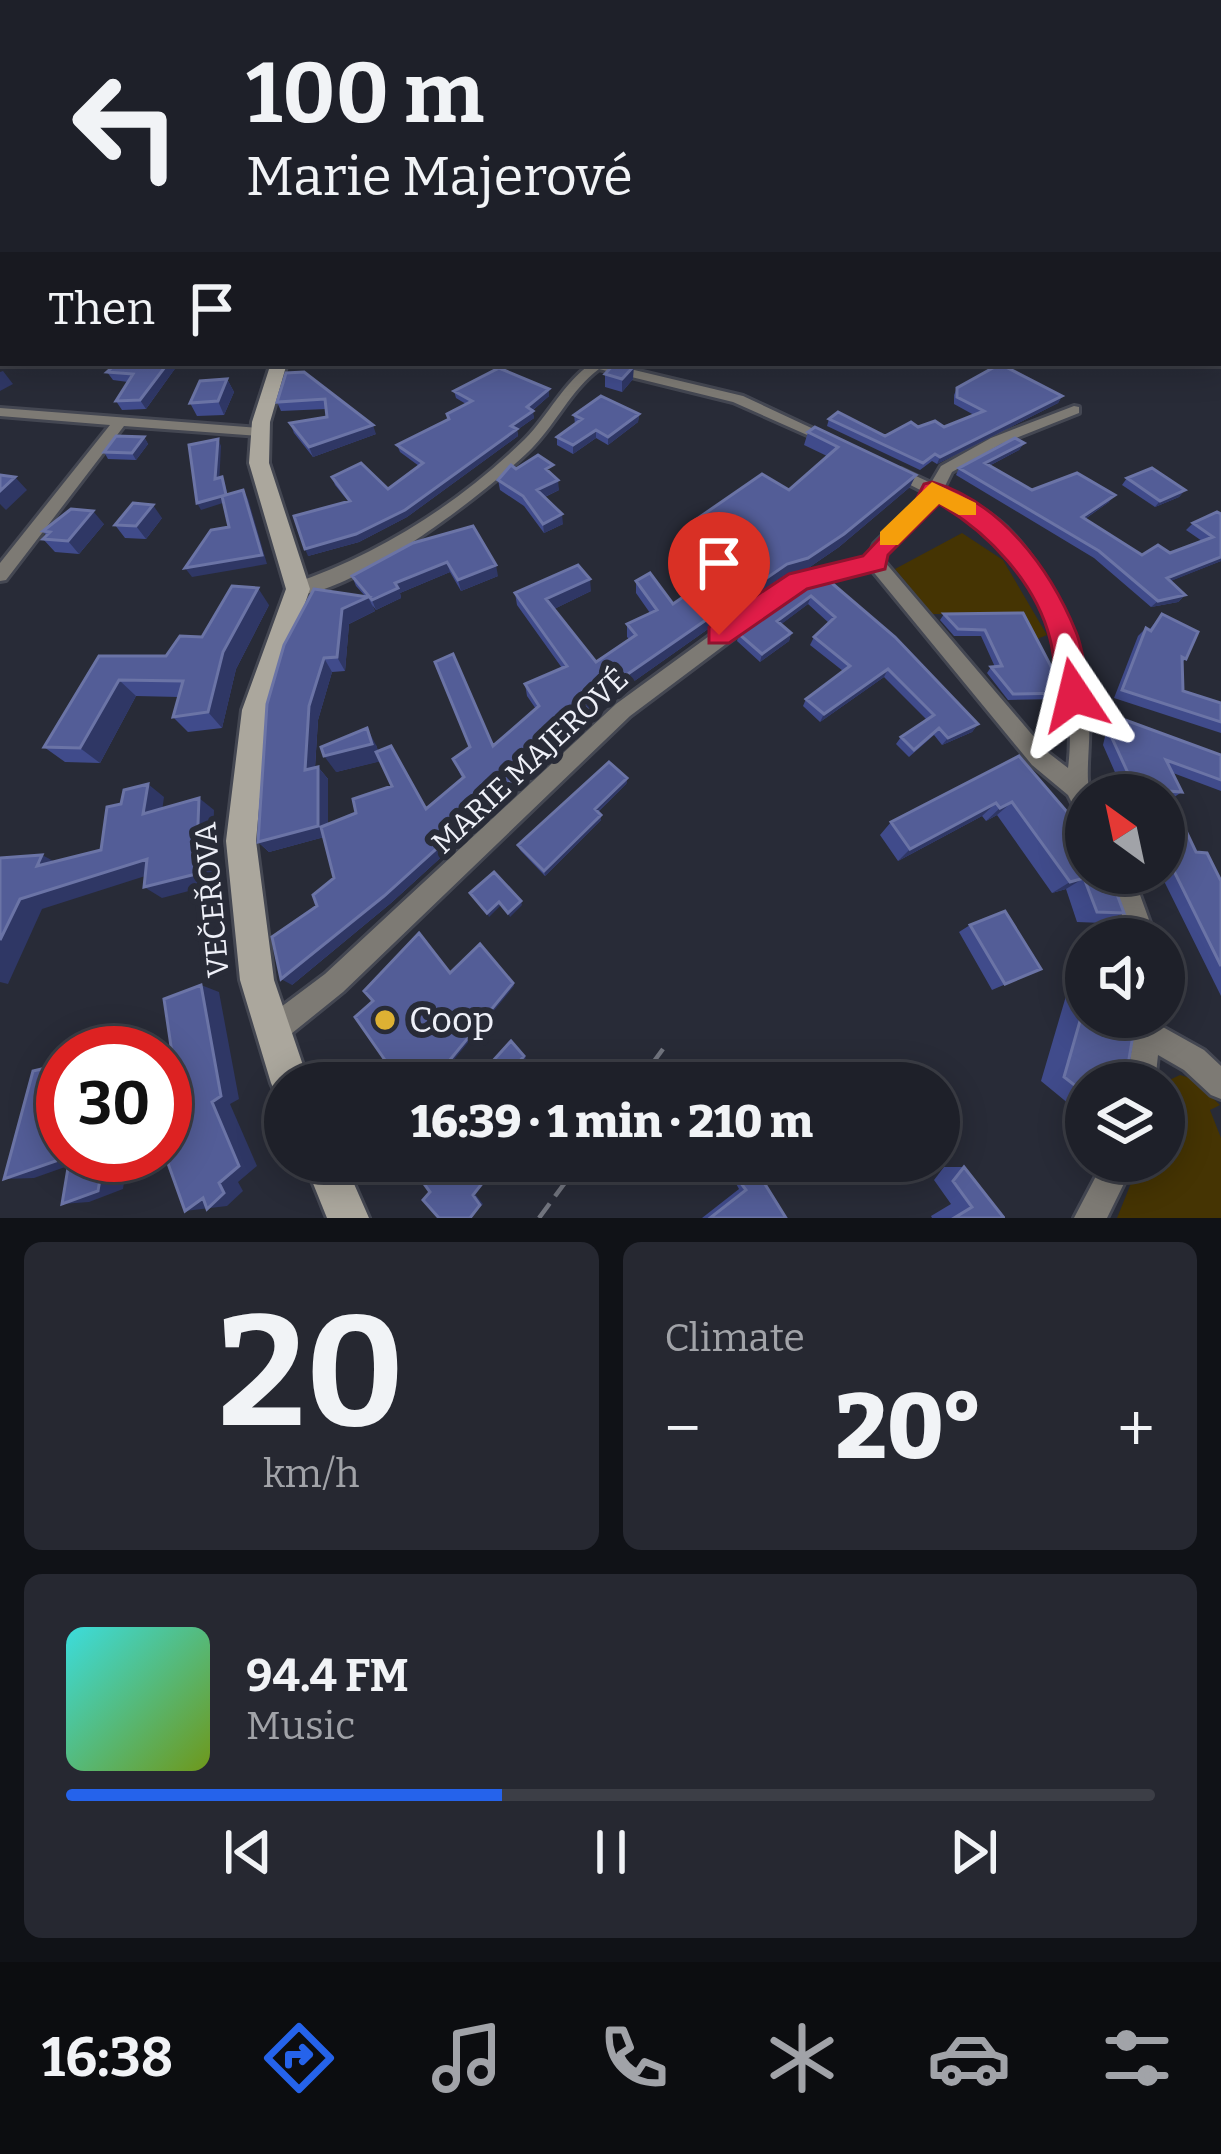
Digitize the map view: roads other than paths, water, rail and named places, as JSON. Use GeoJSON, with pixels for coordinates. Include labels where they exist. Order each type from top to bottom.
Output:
{"type":"FeatureCollection","features":[{"type":"Feature","properties":{"kind":"street"},"geometry":{"type":"LineString","coordinates":[[278,366],[259,432],[259,463],[298,589],[380,550],[482,482],[532,440],[595,366]]}},
{"type":"Feature","properties":{"kind":"street"},"geometry":{"type":"LineString","coordinates":[[605,366],[738,399],[837,443]]}},
{"type":"Feature","properties":{"kind":"street"},"geometry":{"type":"LineString","coordinates":[[1065,782],[1039,758],[875,562],[875,553],[926,504],[954,464],[1074,410]]}},
{"type":"Feature","properties":{"kind":"street"},"geometry":{"type":"LineString","coordinates":[[0,412],[259,432]]}},
{"type":"Feature","properties":{"kind":"street"},"geometry":{"type":"LineString","coordinates":[[0,575],[119,423]]}},
{"type":"Feature","properties":{"kind":"street"},"geometry":{"type":"LineString","coordinates":[[876,463],[932,490],[1005,536],[1064,634],[1079,774]]}},
{"type":"Feature","properties":{"kind":"street","name":"MARIE MAJEROVÉ"},"geometry":{"type":"LineString","coordinates":[[271,1032],[334,983],[622,710],[792,585],[875,562]]}},
{"type":"Feature","properties":{"kind":"street","name":"VEČEŘOVA"},"geometry":{"type":"LineString","coordinates":[[282,1062],[271,1032],[244,891],[243,788],[255,710],[298,589]]}},
{"type":"Feature","properties":{"kind":"street"},"geometry":{"type":"LineString","coordinates":[[1165,1038],[1221,1084]]}},
{"type":"Feature","properties":{"kind":"street"},"geometry":{"type":"LineString","coordinates":[[333,1182],[348,1218]]}},
{"type":"Feature","properties":{"kind":"street"},"geometry":{"type":"LineString","coordinates":[[1090,1218],[1109,1182]]}},
{"type":"Feature","properties":{"kind":"place","name":"Coop"},"geometry":{"type":"Point","coordinates":[385,1020]}}]}
